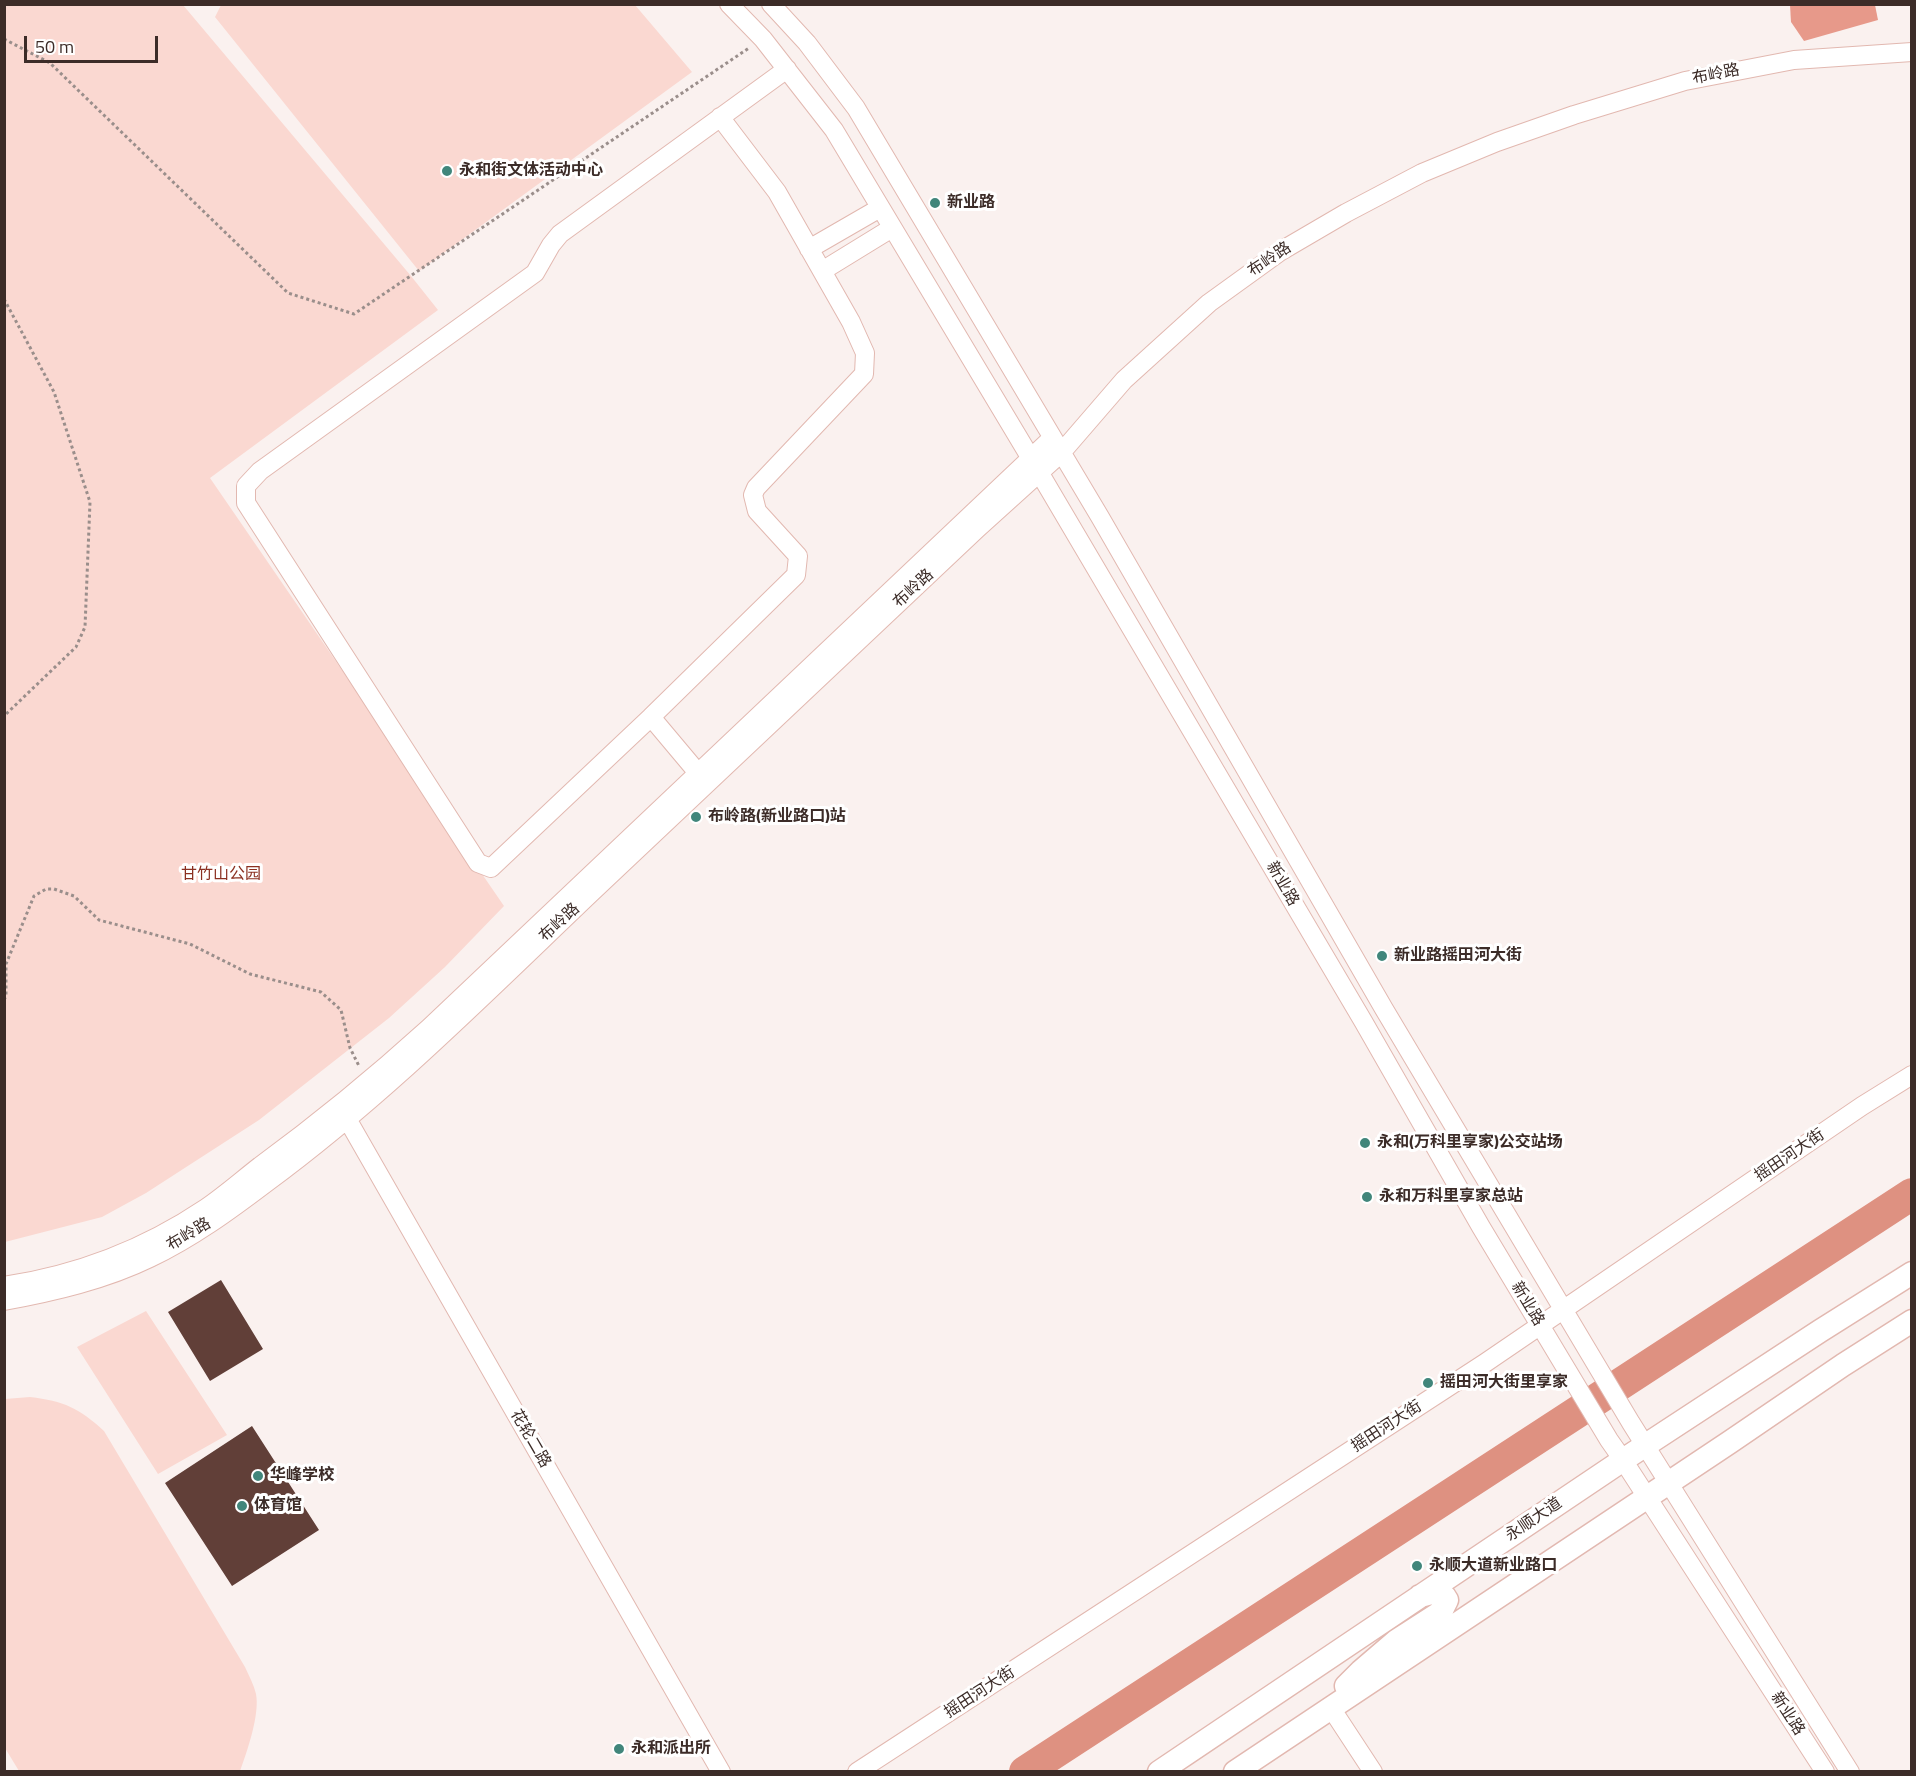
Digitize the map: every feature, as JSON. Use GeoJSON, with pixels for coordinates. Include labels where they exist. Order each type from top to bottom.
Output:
{"type":"FeatureCollection","features":[{"type":"Feature","properties":{"kind":"main road","name":"永顺大道"},"geometry":{"type":"LineString","coordinates":[[1159,1772],[1623,1460],[1911,1273]]}},
{"type":"Feature","properties":{"kind":"main road"},"geometry":{"type":"LineString","coordinates":[[1235,1772],[1911,1321]]}},
{"type":"Feature","properties":{"kind":"main road"},"geometry":{"type":"LineString","coordinates":[[1312,1721],[1361,1671],[1396,1641],[1441,1612],[1447,1600],[1438,1592],[1419,1597]]}},
{"type":"Feature","properties":{"kind":"street","name":"新业路"},"geometry":{"type":"LineString","coordinates":[[729,4],[763,39],[834,130],[1035,465],[1543,1331],[1609,1440],[1825,1772]]}},
{"type":"Feature","properties":{"kind":"street","name":"新业路"},"geometry":{"type":"LineString","coordinates":[[771,4],[807,44],[856,108],[1363,973],[1631,1423],[1850,1772]]}},
{"type":"Feature","properties":{"kind":"street","name":"布岭路"},"geometry":{"type":"LineString","coordinates":[[4,1301],[113,1273],[147,1259],[187,1239],[305,1155],[371,1080],[698,773],[1209,303],[1281,251],[1422,173],[1574,114],[1685,81],[1794,60],[1911,52]]}},
{"type":"Feature","properties":{"kind":"street"},"geometry":{"type":"LineString","coordinates":[[720,117],[777,192],[851,322],[865,353],[864,374],[756,488],[753,495],[757,511],[798,556],[796,575],[651,717],[491,868],[478,863],[246,503],[246,486],[260,471],[535,273],[550,245],[560,234],[720,117],[787,69]]}},
{"type":"Feature","properties":{"kind":"street"},"geometry":{"type":"LineString","coordinates":[[810,249],[880,208]]}},
{"type":"Feature","properties":{"kind":"street"},"geometry":{"type":"LineString","coordinates":[[822,271],[892,228]]}},
{"type":"Feature","properties":{"kind":"street","name":"布岭路"},"geometry":{"type":"LineString","coordinates":[[4,1286],[72,1271],[110,1259],[144,1244],[207,1207],[304,1134],[343,1112],[447,1029],[1035,465]]}},
{"type":"Feature","properties":{"kind":"street"},"geometry":{"type":"LineString","coordinates":[[651,717],[698,773]]}},
{"type":"Feature","properties":{"kind":"street","name":"摇田河大街"},"geometry":{"type":"LineString","coordinates":[[857,1772],[1543,1331],[1862,1106],[1911,1075]]}},
{"type":"Feature","properties":{"kind":"street","name":"花轮二路"},"geometry":{"type":"LineString","coordinates":[[343,1112],[721,1772]]}},
{"type":"Feature","properties":{"kind":"street"},"geometry":{"type":"LineString","coordinates":[[1331,1708],[1373,1772]]}},
{"type":"Feature","properties":{"kind":"path"},"geometry":{"type":"LineString","coordinates":[[4,39],[50,63],[288,293],[354,314],[763,39]]}},
{"type":"Feature","properties":{"kind":"path"},"geometry":{"type":"LineString","coordinates":[[4,299],[54,392],[90,502],[85,627],[76,647],[4,716]]}},
{"type":"Feature","properties":{"kind":"path"},"geometry":{"type":"LineString","coordinates":[[4,1000],[6,964],[34,896],[46,889],[54,890],[74,896],[99,920],[190,944],[250,974],[321,992],[341,1010],[350,1048],[359,1066],[371,1080]]}},
{"type":"Feature","properties":{"kind":"green space","name":"甘竹山公园"},"geometry":{"type":"Polygon","coordinates":[[[4,5],[183,5],[438,310],[210,478],[504,906],[445,967],[389,1018],[259,1120],[146,1193],[102,1217],[5,1242],[4,5]]]}},
{"type":"Feature","properties":{"kind":"green space","name":"永和街文体活动中心"},"geometry":{"type":"Polygon","coordinates":[[[221,5],[635,5],[692,72],[419,271],[215,17],[221,5]]]}},
{"type":"Feature","properties":{"kind":"green space"},"geometry":{"type":"Polygon","coordinates":[[[146,1311],[227,1435],[158,1474],[77,1347],[146,1311]]]}},
{"type":"Feature","properties":{"kind":"green space"},"geometry":{"type":"Polygon","coordinates":[[[30,1397],[62,1403],[79,1411],[104,1431],[245,1667],[254,1687],[257,1702],[252,1733],[240,1771],[19,1771],[5,1748],[5,1399],[30,1397]]]}},
{"type":"Feature","properties":{"kind":"shaded area"},"geometry":{"type":"Polygon","coordinates":[[[1790,5],[1875,5],[1878,20],[1804,41],[1791,22],[1790,5]]]}},
{"type":"Feature","properties":{"kind":"building"},"geometry":{"type":"Polygon","coordinates":[[[221,1280],[263,1349],[210,1381],[168,1312],[221,1280]]]}},
{"type":"Feature","properties":{"kind":"building","name":"体育馆"},"geometry":{"type":"Polygon","coordinates":[[[252,1426],[319,1530],[232,1586],[165,1483],[252,1426]]]}},
{"type":"Feature","properties":{"kind":"waterway"},"geometry":{"type":"LineString","coordinates":[[1025,1772],[1912,1194]]}},
{"type":"Feature","properties":{"kind":"place","name":"永和街文体活动中心"},"geometry":{"type":"Point","coordinates":[447,171]}},
{"type":"Feature","properties":{"kind":"place","name":"新业路"},"geometry":{"type":"Point","coordinates":[935,203]}},
{"type":"Feature","properties":{"kind":"place","name":"布岭路(新业路口)站"},"geometry":{"type":"Point","coordinates":[696,817]}},
{"type":"Feature","properties":{"kind":"place","name":"新业路摇田河大街"},"geometry":{"type":"Point","coordinates":[1382,956]}},
{"type":"Feature","properties":{"kind":"place","name":"永和(万科里享家)公交站场"},"geometry":{"type":"Point","coordinates":[1365,1143]}},
{"type":"Feature","properties":{"kind":"place","name":"永和万科里享家总站"},"geometry":{"type":"Point","coordinates":[1367,1197]}},
{"type":"Feature","properties":{"kind":"place","name":"摇田河大街里享家"},"geometry":{"type":"Point","coordinates":[1428,1383]}},
{"type":"Feature","properties":{"kind":"place","name":"华峰学校"},"geometry":{"type":"Point","coordinates":[258,1476]}},
{"type":"Feature","properties":{"kind":"place","name":"体育馆"},"geometry":{"type":"Point","coordinates":[242,1506]}},
{"type":"Feature","properties":{"kind":"place","name":"永顺大道新业路口"},"geometry":{"type":"Point","coordinates":[1417,1566]}},
{"type":"Feature","properties":{"kind":"place","name":"永和派出所"},"geometry":{"type":"Point","coordinates":[619,1749]}}]}
